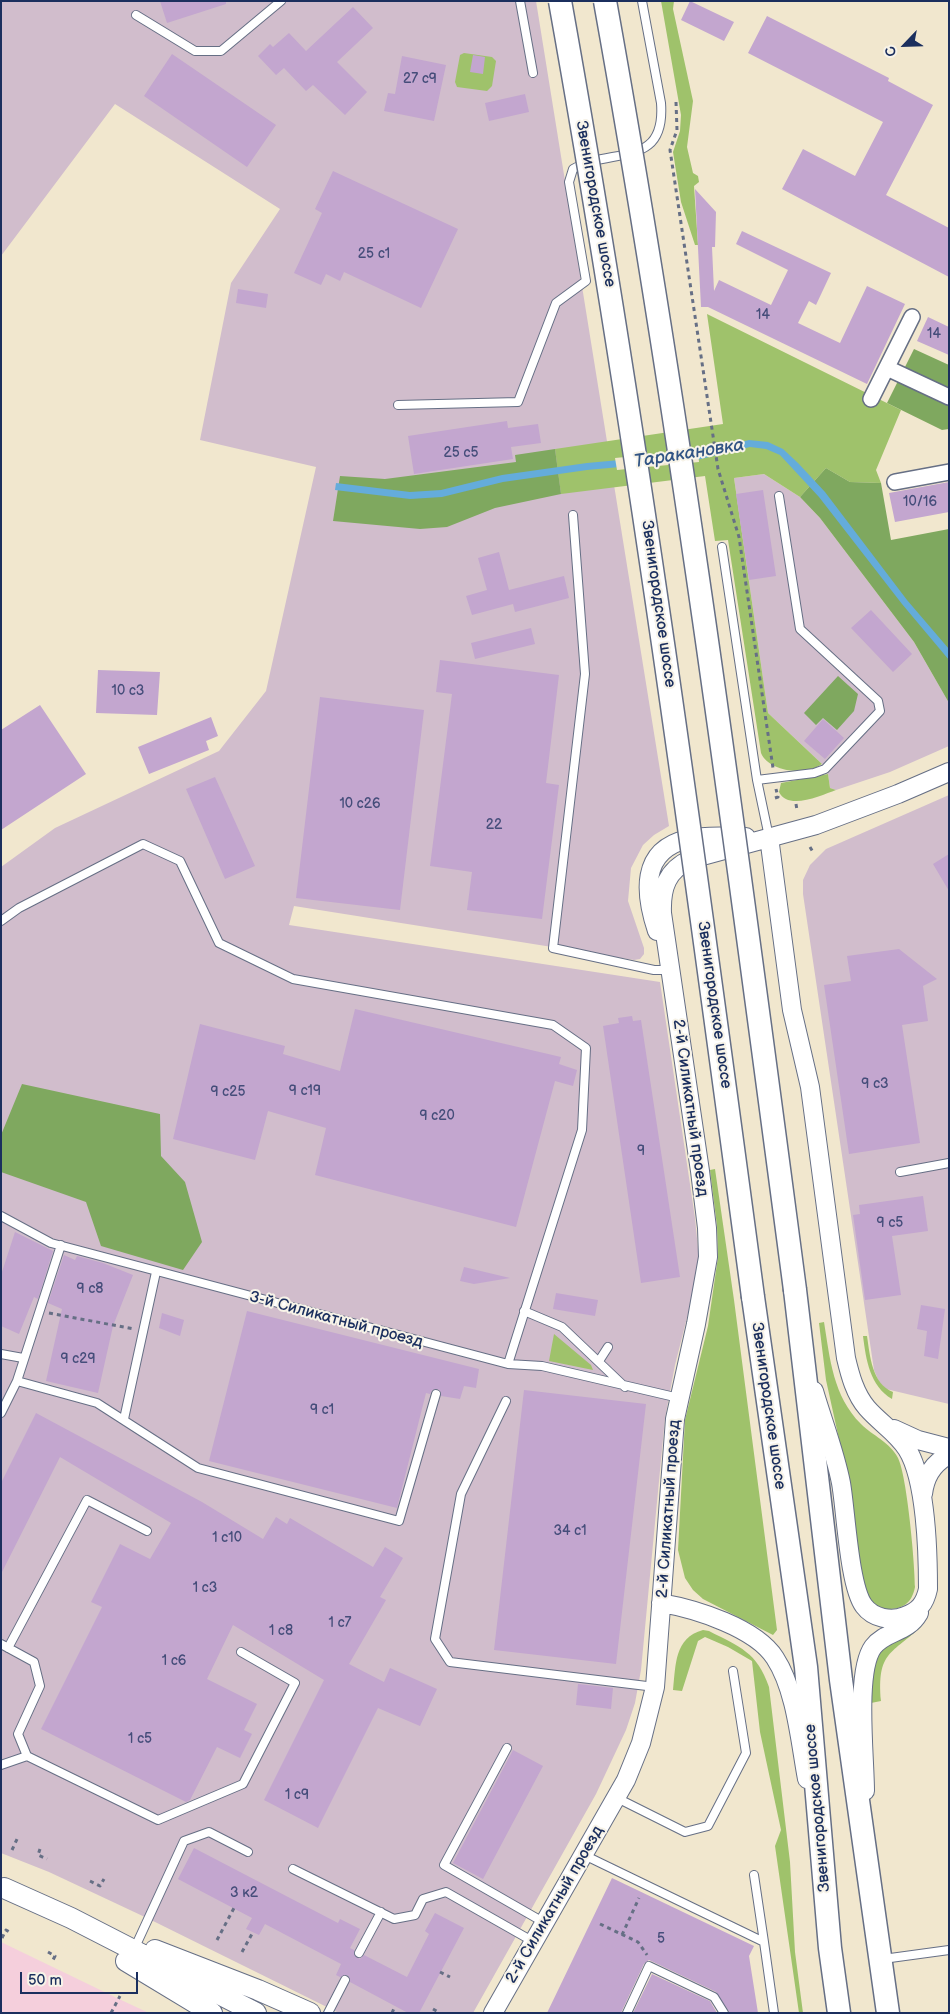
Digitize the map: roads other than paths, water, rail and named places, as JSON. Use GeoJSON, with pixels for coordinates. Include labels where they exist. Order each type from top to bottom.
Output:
{"type":"FeatureCollection","features":[{"type":"Feature","properties":{"kind":"main road","name":"Звенигородское шоссе"},"geometry":{"type":"LineString","coordinates":[[560,1],[622,362],[663,635],[753,1297],[806,1667],[822,1858],[839,2013]]}},
{"type":"Feature","properties":{"kind":"main road"},"geometry":{"type":"LineString","coordinates":[[605,1],[666,356],[705,619],[800,1325],[841,1680],[867,1852],[888,2013]]}},
{"type":"Feature","properties":{"kind":"main road"},"geometry":{"type":"LineString","coordinates":[[2,1889],[71,1918],[258,1990],[310,2013]]}},
{"type":"Feature","properties":{"kind":"main road"},"geometry":{"type":"LineString","coordinates":[[2,1889],[212,2013]]}},
{"type":"Feature","properties":{"kind":"main road"},"geometry":{"type":"LineString","coordinates":[[71,1918],[256,2013]]}},
{"type":"Feature","properties":{"kind":"street"},"geometry":{"type":"LineString","coordinates":[[871,400],[912,317]]}},
{"type":"Feature","properties":{"kind":"street"},"geometry":{"type":"LineString","coordinates":[[887,368],[949,397]]}},
{"type":"Feature","properties":{"kind":"street"},"geometry":{"type":"LineString","coordinates":[[895,482],[949,472]]}},
{"type":"Feature","properties":{"kind":"street","name":"2-й Силикатный проезд"},"geometry":{"type":"LineString","coordinates":[[493,2013],[617,1798],[641,1743],[655,1687],[675,1419],[678,1398],[705,1281],[708,1257],[707,1228],[670,970],[648,903],[648,878],[656,860],[671,846],[686,840],[769,837],[828,821],[949,772]]}},
{"type":"Feature","properties":{"kind":"street"},"geometry":{"type":"LineString","coordinates":[[769,837],[792,1010],[811,1094],[846,1358],[858,1394],[866,1407],[901,1440],[914,1462],[922,1501],[928,1581],[923,1604],[911,1625],[881,1639],[874,1646],[864,1668],[867,1852]]}},
{"type":"Feature","properties":{"kind":"street"},"geometry":{"type":"LineString","coordinates":[[800,1325],[812,1384],[841,1481],[854,1585],[863,1605],[878,1617],[902,1618],[913,1613],[923,1604]]}},
{"type":"Feature","properties":{"kind":"street"},"geometry":{"type":"LineString","coordinates":[[884,1423],[904,1434],[941,1446]]}},
{"type":"Feature","properties":{"kind":"street"},"geometry":{"type":"LineString","coordinates":[[922,1501],[929,1471],[934,1464],[949,1455]]}},
{"type":"Feature","properties":{"kind":"street"},"geometry":{"type":"LineString","coordinates":[[662,1603],[683,1606],[714,1617],[760,1643],[776,1659],[787,1684],[822,1858]]}},
{"type":"Feature","properties":{"kind":"lane"},"geometry":{"type":"LineString","coordinates":[[136,15],[195,51],[220,51],[281,1]]}},
{"type":"Feature","properties":{"kind":"lane"},"geometry":{"type":"LineString","coordinates":[[520,1],[533,73]]}},
{"type":"Feature","properties":{"kind":"lane"},"geometry":{"type":"LineString","coordinates":[[398,405],[518,402],[556,303],[586,281],[569,182],[573,170],[583,163],[637,153],[651,145],[659,128],[662,116],[661,103],[642,1]]}},
{"type":"Feature","properties":{"kind":"lane"},"geometry":{"type":"LineString","coordinates":[[757,780],[814,773],[825,769],[880,711],[878,701],[800,629],[779,496]]}},
{"type":"Feature","properties":{"kind":"lane"},"geometry":{"type":"LineString","coordinates":[[572,516],[585,674],[553,948],[654,970],[670,970]]}},
{"type":"Feature","properties":{"kind":"lane"},"geometry":{"type":"LineString","coordinates":[[722,547],[757,780],[769,837]]}},
{"type":"Feature","properties":{"kind":"lane"},"geometry":{"type":"LineString","coordinates":[[1,921],[19,908],[143,844],[180,861],[219,942],[293,978],[553,1025],[586,1048],[582,1130],[508,1364]]}},
{"type":"Feature","properties":{"kind":"lane"},"geometry":{"type":"LineString","coordinates":[[900,1172],[949,1163]]}},
{"type":"Feature","properties":{"kind":"lane","name":"3-й Силикатный проезд"},"geometry":{"type":"LineString","coordinates":[[1,1216],[51,1243],[156,1272],[508,1364],[542,1366],[678,1398]]}},
{"type":"Feature","properties":{"kind":"lane"},"geometry":{"type":"LineString","coordinates":[[1,1413],[17,1381],[38,1311],[61,1245]]}},
{"type":"Feature","properties":{"kind":"lane"},"geometry":{"type":"LineString","coordinates":[[124,1419],[156,1272]]}},
{"type":"Feature","properties":{"kind":"lane"},"geometry":{"type":"LineString","coordinates":[[524,1311],[562,1327],[626,1387]]}},
{"type":"Feature","properties":{"kind":"lane"},"geometry":{"type":"LineString","coordinates":[[599,1361],[608,1347]]}},
{"type":"Feature","properties":{"kind":"lane"},"geometry":{"type":"LineString","coordinates":[[1,1354],[23,1358]]}},
{"type":"Feature","properties":{"kind":"lane"},"geometry":{"type":"LineString","coordinates":[[17,1381],[97,1403],[198,1468],[399,1521],[436,1394]]}},
{"type":"Feature","properties":{"kind":"lane"},"geometry":{"type":"LineString","coordinates":[[506,1401],[461,1494],[435,1639],[450,1662],[655,1687]]}},
{"type":"Feature","properties":{"kind":"lane"},"geometry":{"type":"LineString","coordinates":[[147,1531],[87,1500],[5,1646],[34,1662],[40,1686],[18,1734],[27,1756],[158,1820],[243,1784],[295,1682],[241,1652]]}},
{"type":"Feature","properties":{"kind":"lane"},"geometry":{"type":"LineString","coordinates":[[617,1798],[684,1832],[708,1826],[746,1753],[733,1671]]}},
{"type":"Feature","properties":{"kind":"lane"},"geometry":{"type":"LineString","coordinates":[[507,1748],[444,1865],[545,1923]]}},
{"type":"Feature","properties":{"kind":"lane"},"geometry":{"type":"LineString","coordinates":[[1,1765],[27,1756]]}},
{"type":"Feature","properties":{"kind":"lane"},"geometry":{"type":"LineString","coordinates":[[137,1943],[184,1841],[209,1832],[248,1852]]}},
{"type":"Feature","properties":{"kind":"lane"},"geometry":{"type":"LineString","coordinates":[[584,1855],[662,1897],[764,1942]]}},
{"type":"Feature","properties":{"kind":"lane"},"geometry":{"type":"LineString","coordinates":[[293,1869],[394,1919],[415,1915],[423,1899],[446,1892],[534,1942]]}},
{"type":"Feature","properties":{"kind":"lane"},"geometry":{"type":"LineString","coordinates":[[754,1875],[774,2013]]}},
{"type":"Feature","properties":{"kind":"lane"},"geometry":{"type":"LineString","coordinates":[[359,1953],[381,1912]]}},
{"type":"Feature","properties":{"kind":"lane"},"geometry":{"type":"LineString","coordinates":[[881,1959],[949,1950]]}},
{"type":"Feature","properties":{"kind":"lane"},"geometry":{"type":"LineString","coordinates":[[627,2013],[649,1966],[714,1997],[724,2013]]}},
{"type":"Feature","properties":{"kind":"lane"},"geometry":{"type":"LineString","coordinates":[[328,2013],[345,1980]]}},
{"type":"Feature","properties":{"kind":"water","name":"Таракановка"},"geometry":{"type":"Polygon","coordinates":[[[749,440],[768,442],[783,449],[825,492],[907,600],[949,649],[949,660],[902,604],[819,497],[780,455],[766,449],[750,447],[697,460],[587,470],[503,482],[442,497],[410,499],[335,490],[336,483],[410,492],[441,490],[502,475],[587,463],[696,453],[749,440]]]}}]}
